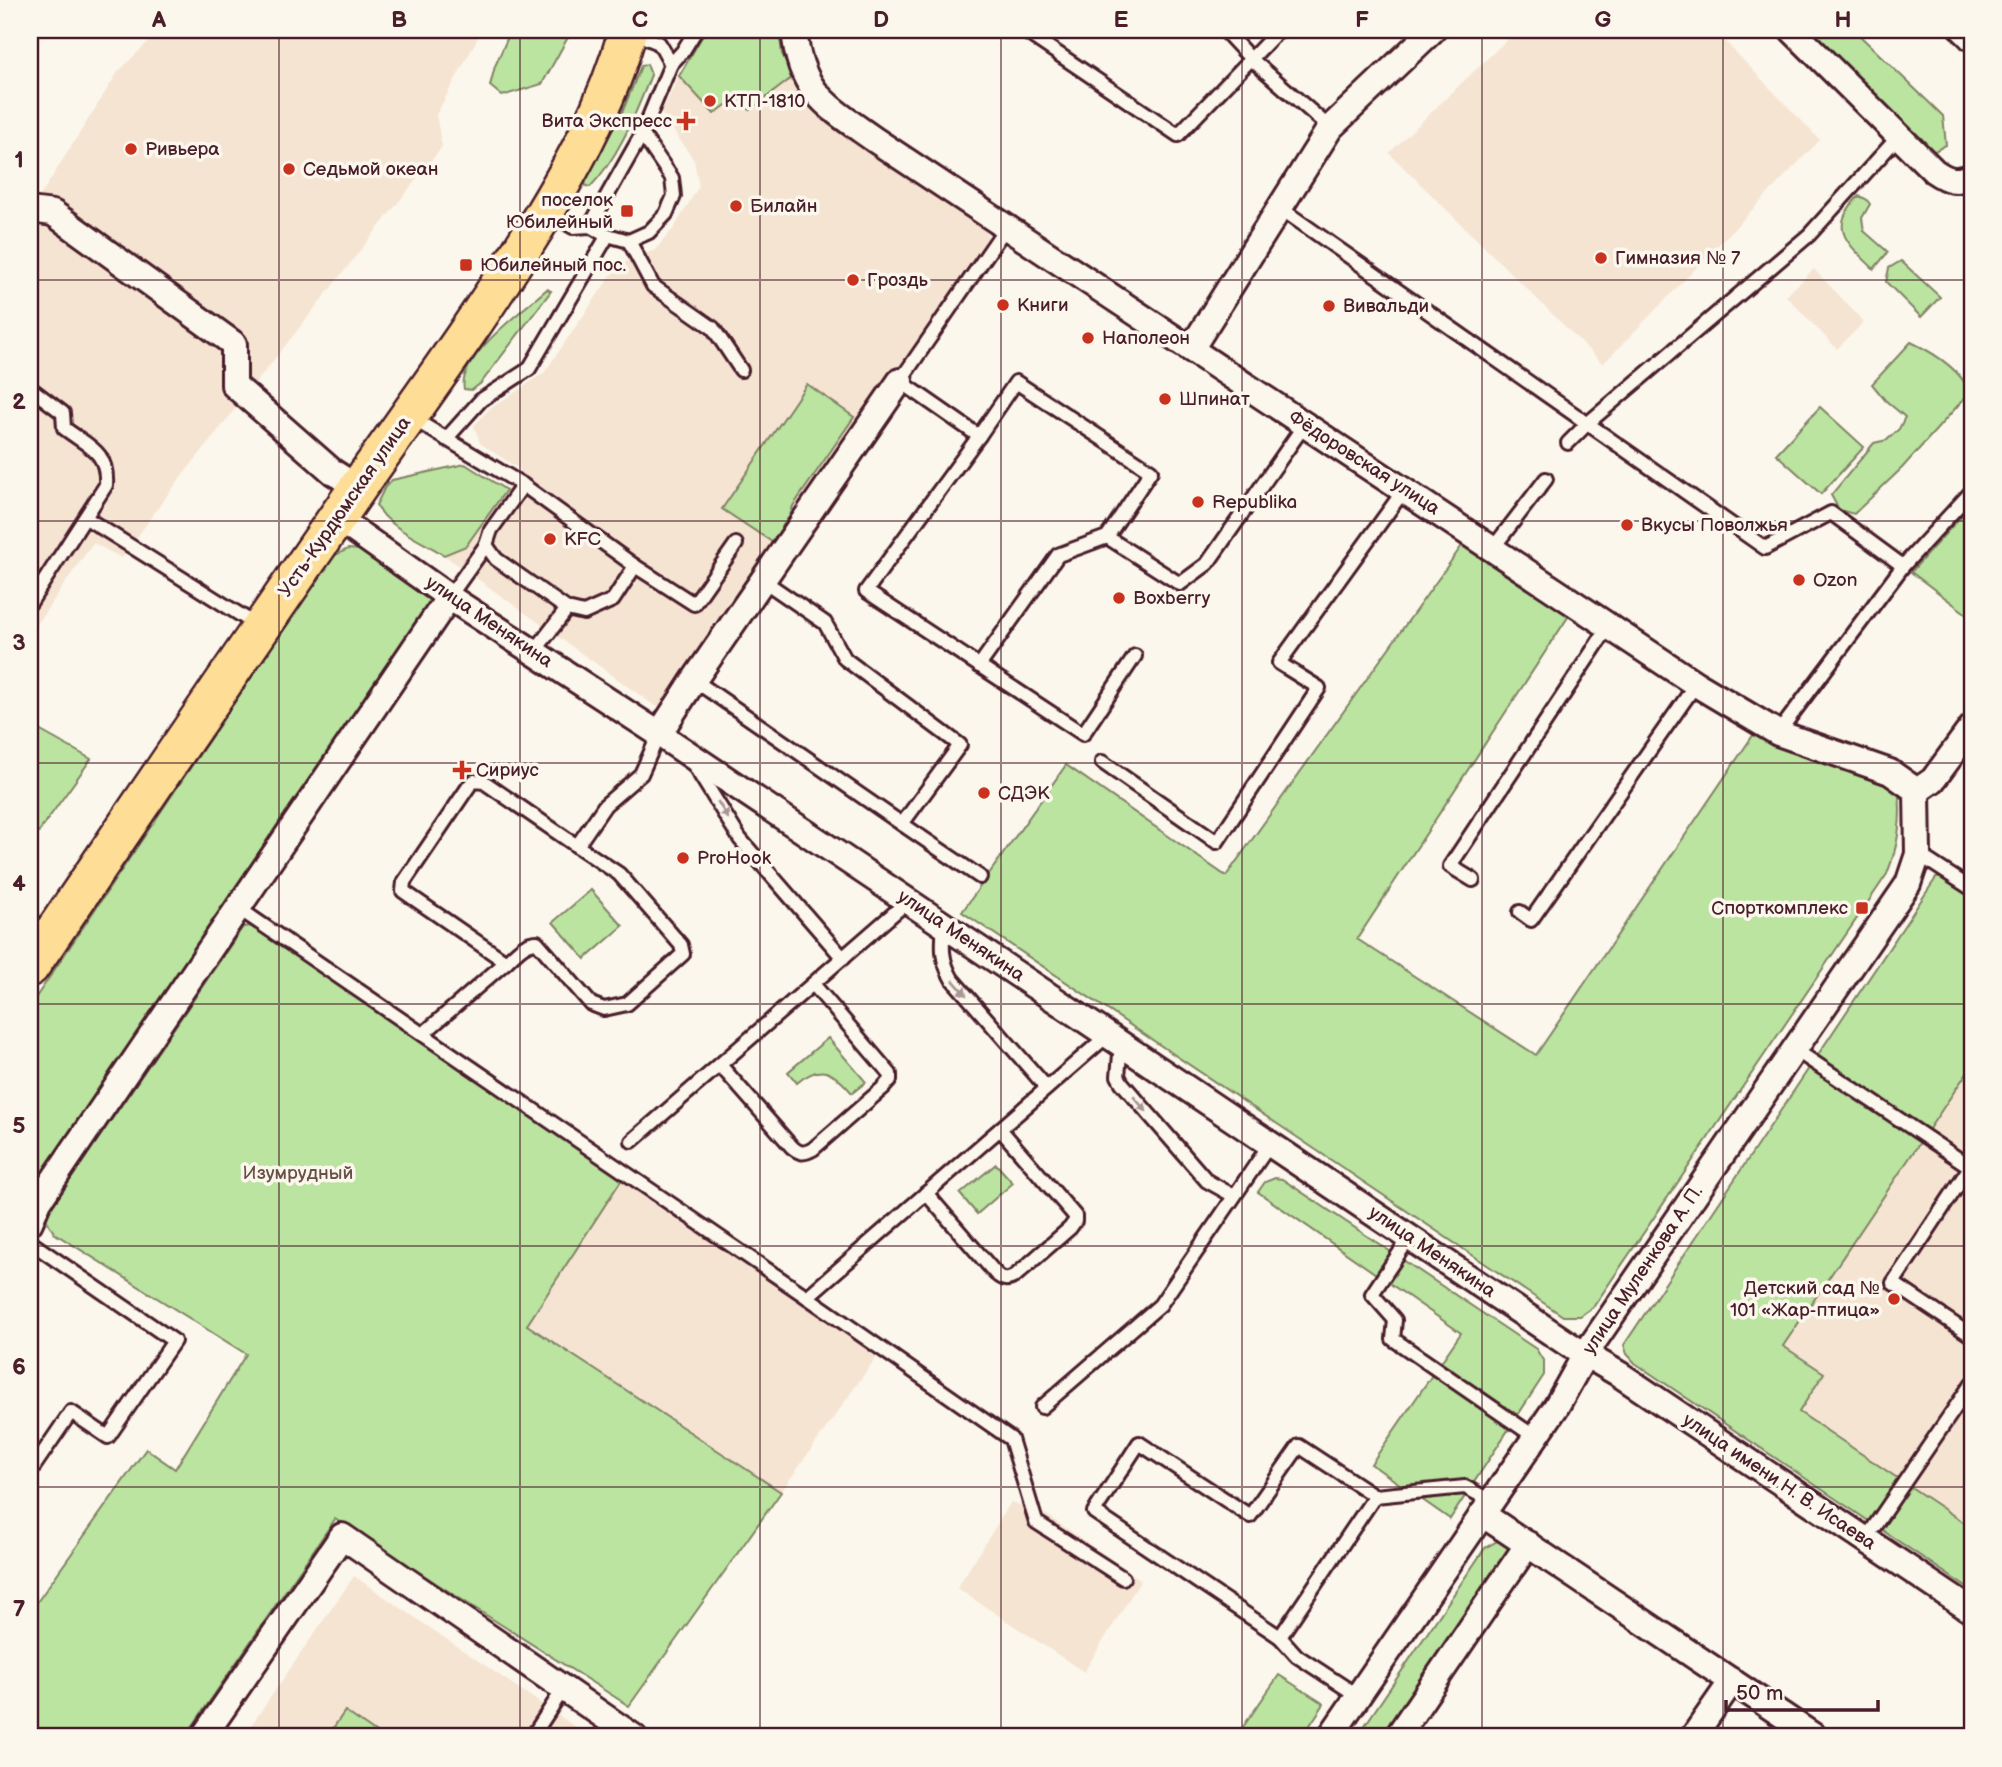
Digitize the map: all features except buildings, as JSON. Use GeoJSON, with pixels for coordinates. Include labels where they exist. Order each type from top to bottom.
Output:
{"type":"FeatureCollection","features":[{"type":"Feature","properties":{"kind":"main road","name":"Усть-Курдюмская улица"},"geometry":{"type":"LineString","coordinates":[[30,967],[502,281],[546,211],[597,118],[616,73],[628,30]]}},
{"type":"Feature","properties":{"kind":"street","name":"Фёдоровская улица"},"geometry":{"type":"LineString","coordinates":[[794,30],[805,80],[829,107],[1006,227],[1696,684],[1778,733],[1890,772],[1917,791]]}},
{"type":"Feature","properties":{"kind":"street"},"geometry":{"type":"LineString","coordinates":[[1191,349],[1330,128],[1433,30]]}},
{"type":"Feature","properties":{"kind":"street"},"geometry":{"type":"LineString","coordinates":[[1792,30],[1934,171],[1944,178],[1963,180],[1972,175]]}},
{"type":"Feature","properties":{"kind":"street"},"geometry":{"type":"LineString","coordinates":[[30,210],[53,214],[234,344],[234,386],[333,472],[358,488]]}},
{"type":"Feature","properties":{"kind":"street"},"geometry":{"type":"LineString","coordinates":[[659,734],[900,382]]}},
{"type":"Feature","properties":{"kind":"street","name":"улица Менякина"},"geometry":{"type":"LineString","coordinates":[[337,518],[449,597],[687,752],[1571,1346],[1586,1353]]}},
{"type":"Feature","properties":{"kind":"street"},"geometry":{"type":"LineString","coordinates":[[30,1222],[39,1201],[449,597]]}},
{"type":"Feature","properties":{"kind":"street"},"geometry":{"type":"LineString","coordinates":[[1917,791],[1933,780],[1972,727]]}},
{"type":"Feature","properties":{"kind":"street","name":"улица Муленкова А. П."},"geometry":{"type":"LineString","coordinates":[[1330,1737],[1556,1407],[1586,1353],[1908,884],[1918,854],[1917,791]]}},
{"type":"Feature","properties":{"kind":"street","name":"улица имени Н. В. Исаева"},"geometry":{"type":"LineString","coordinates":[[1586,1353],[1972,1611]]}},
{"type":"Feature","properties":{"kind":"street"},"geometry":{"type":"LineString","coordinates":[[1486,1507],[1528,1544],[1815,1737]]}},
{"type":"Feature","properties":{"kind":"street"},"geometry":{"type":"LineString","coordinates":[[203,1737],[342,1536],[634,1737]]}},
{"type":"Feature","properties":{"kind":"street"},"geometry":{"type":"LineString","coordinates":[[1396,1737],[1528,1544]]}},
{"type":"Feature","properties":{"kind":"street"},"geometry":{"type":"LineString","coordinates":[[1693,1737],[1732,1681]]}},
{"type":"Feature","properties":{"kind":"lane"},"geometry":{"type":"LineString","coordinates":[[628,30],[659,43],[671,64]]}},
{"type":"Feature","properties":{"kind":"lane"},"geometry":{"type":"LineString","coordinates":[[590,226],[642,134],[671,64],[696,30]]}},
{"type":"Feature","properties":{"kind":"lane"},"geometry":{"type":"LineString","coordinates":[[1023,30],[1178,135],[1279,30]]}},
{"type":"Feature","properties":{"kind":"lane"},"geometry":{"type":"LineString","coordinates":[[1224,30],[1251,58],[1330,128]]}},
{"type":"Feature","properties":{"kind":"lane"},"geometry":{"type":"LineString","coordinates":[[1955,30],[1968,43]]}},
{"type":"Feature","properties":{"kind":"lane"},"geometry":{"type":"LineString","coordinates":[[546,211],[573,227],[590,226],[629,241],[649,232],[666,214],[674,196],[672,178],[642,134]]}},
{"type":"Feature","properties":{"kind":"lane"},"geometry":{"type":"LineString","coordinates":[[1568,443],[1809,235],[1899,136]]}},
{"type":"Feature","properties":{"kind":"lane"},"geometry":{"type":"LineString","coordinates":[[1280,208],[1765,548],[1831,513],[1903,566]]}},
{"type":"Feature","properties":{"kind":"lane"},"geometry":{"type":"LineString","coordinates":[[979,436],[900,382],[1006,227]]}},
{"type":"Feature","properties":{"kind":"lane"},"geometry":{"type":"LineString","coordinates":[[446,439],[481,400],[529,369],[608,235]]}},
{"type":"Feature","properties":{"kind":"lane"},"geometry":{"type":"LineString","coordinates":[[629,241],[653,286],[713,328],[741,370]]}},
{"type":"Feature","properties":{"kind":"lane"},"geometry":{"type":"LineString","coordinates":[[979,666],[1058,555],[1107,537],[1151,471],[1016,382],[866,591],[979,666],[1083,734],[1135,656]]}},
{"type":"Feature","properties":{"kind":"lane"},"geometry":{"type":"LineString","coordinates":[[30,388],[63,413],[64,428],[102,457],[107,469],[106,485],[30,603]]}},
{"type":"Feature","properties":{"kind":"lane"},"geometry":{"type":"LineString","coordinates":[[408,416],[523,485],[635,566],[694,604],[736,544]]}},
{"type":"Feature","properties":{"kind":"lane"},"geometry":{"type":"LineString","coordinates":[[1107,537],[1180,584],[1207,564],[1305,424]]}},
{"type":"Feature","properties":{"kind":"lane"},"geometry":{"type":"LineString","coordinates":[[1493,548],[1546,479]]}},
{"type":"Feature","properties":{"kind":"lane"},"geometry":{"type":"LineString","coordinates":[[449,597],[486,545],[491,530],[523,485]]}},
{"type":"Feature","properties":{"kind":"lane"},"geometry":{"type":"LineString","coordinates":[[1102,761],[1217,842],[1319,688],[1279,663],[1404,490]]}},
{"type":"Feature","properties":{"kind":"lane"},"geometry":{"type":"LineString","coordinates":[[1778,733],[1903,566],[1972,491]]}},
{"type":"Feature","properties":{"kind":"lane"},"geometry":{"type":"LineString","coordinates":[[86,518],[261,629]]}},
{"type":"Feature","properties":{"kind":"lane"},"geometry":{"type":"LineString","coordinates":[[486,545],[496,559],[567,608],[584,613],[613,600],[635,566]]}},
{"type":"Feature","properties":{"kind":"lane"},"geometry":{"type":"LineString","coordinates":[[764,581],[825,623],[845,659],[960,746],[902,824]]}},
{"type":"Feature","properties":{"kind":"lane"},"geometry":{"type":"LineString","coordinates":[[534,652],[567,608]]}},
{"type":"Feature","properties":{"kind":"lane"},"geometry":{"type":"LineString","coordinates":[[1473,880],[1450,866],[1609,626]]}},
{"type":"Feature","properties":{"kind":"lane"},"geometry":{"type":"LineString","coordinates":[[694,680],[980,877]]}},
{"type":"Feature","properties":{"kind":"lane"},"geometry":{"type":"LineString","coordinates":[[1520,912],[1531,920],[1696,684]]}},
{"type":"Feature","properties":{"kind":"lane"},"geometry":{"type":"LineString","coordinates":[[577,846],[605,805],[641,774],[659,734]]}},
{"type":"Feature","properties":{"kind":"lane"},"geometry":{"type":"LineString","coordinates":[[687,752],[740,839],[843,958]]}},
{"type":"Feature","properties":{"kind":"lane"},"geometry":{"type":"LineString","coordinates":[[422,1034],[530,942],[537,942],[591,1004],[604,1009],[627,1004],[683,954],[681,945],[619,874],[484,782],[474,781],[404,881],[403,891],[506,962]]}},
{"type":"Feature","properties":{"kind":"lane"},"geometry":{"type":"LineString","coordinates":[[1918,854],[1972,889]]}},
{"type":"Feature","properties":{"kind":"lane"},"geometry":{"type":"LineString","coordinates":[[632,1141],[908,901]]}},
{"type":"Feature","properties":{"kind":"lane"},"geometry":{"type":"LineString","coordinates":[[238,908],[1010,1438],[1036,1522],[1124,1578]]}},
{"type":"Feature","properties":{"kind":"lane"},"geometry":{"type":"LineString","coordinates":[[944,925],[944,965],[952,979],[1047,1088]]}},
{"type":"Feature","properties":{"kind":"lane"},"geometry":{"type":"LineString","coordinates":[[720,1065],[792,1147],[799,1153],[813,1149],[883,1088],[890,1080],[890,1074],[813,984]]}},
{"type":"Feature","properties":{"kind":"lane"},"geometry":{"type":"LineString","coordinates":[[807,1297],[1047,1088],[1115,1040],[1118,1076],[1122,1083],[1207,1181],[1234,1196]]}},
{"type":"Feature","properties":{"kind":"lane"},"geometry":{"type":"LineString","coordinates":[[1794,1049],[1971,1168],[1893,1283],[1972,1336]]}},
{"type":"Feature","properties":{"kind":"lane"},"geometry":{"type":"LineString","coordinates":[[926,1193],[1002,1279],[1009,1280],[1015,1276],[1070,1228],[1075,1216],[1000,1129]]}},
{"type":"Feature","properties":{"kind":"lane"},"geometry":{"type":"LineString","coordinates":[[1042,1407],[1160,1305],[1270,1144]]}},
{"type":"Feature","properties":{"kind":"lane"},"geometry":{"type":"LineString","coordinates":[[1410,1237],[1372,1294],[1395,1320],[1393,1339],[1535,1437]]}},
{"type":"Feature","properties":{"kind":"lane"},"geometry":{"type":"LineString","coordinates":[[30,1242],[174,1341],[108,1437],[71,1412],[30,1472]]}},
{"type":"Feature","properties":{"kind":"lane"},"geometry":{"type":"LineString","coordinates":[[1866,1539],[1972,1383]]}},
{"type":"Feature","properties":{"kind":"lane"},"geometry":{"type":"LineString","coordinates":[[1358,1696],[1297,1656],[1280,1637],[1094,1512],[1139,1443],[1250,1517],[1299,1446],[1375,1496],[1465,1488],[1486,1507]]}},
{"type":"Feature","properties":{"kind":"lane"},"geometry":{"type":"LineString","coordinates":[[1280,1637],[1375,1496]]}},
{"type":"Feature","properties":{"kind":"lane"},"geometry":{"type":"LineString","coordinates":[[532,1737],[564,1688]]}},
{"type":"Feature","properties":{"kind":"shaded area"},"geometry":{"type":"Polygon","coordinates":[[[160,30],[482,30],[436,115],[442,147],[168,494],[122,558],[93,543],[30,634],[30,212],[118,72],[160,30]]]}},
{"type":"Feature","properties":{"kind":"shaded area","name":"Гимназия № 7"},"geometry":{"type":"Polygon","coordinates":[[[1517,30],[1714,30],[1820,140],[1603,364],[1389,153],[1517,30]]]}},
{"type":"Feature","properties":{"kind":"shaded area"},"geometry":{"type":"Polygon","coordinates":[[[679,76],[714,114],[738,96],[750,110],[794,76],[979,218],[988,230],[987,242],[673,698],[665,706],[655,706],[444,555],[466,546],[520,470],[480,443],[474,426],[488,410],[544,373],[618,265],[655,250],[674,228],[699,186],[694,160],[661,113],[679,76]]]}},
{"type":"Feature","properties":{"kind":"shaded area"},"geometry":{"type":"Polygon","coordinates":[[[1814,269],[1864,322],[1837,349],[1786,296],[1814,269]]]}},
{"type":"Feature","properties":{"kind":"shaded area","name":"Детский сад № 101 «Жар-птица»"},"geometry":{"type":"Polygon","coordinates":[[[1972,1065],[1972,1528],[1798,1412],[1783,1346],[1972,1065]]]}},
{"type":"Feature","properties":{"kind":"shaded area"},"geometry":{"type":"Polygon","coordinates":[[[622,1179],[877,1356],[781,1492],[527,1325],[622,1179]]]}},
{"type":"Feature","properties":{"kind":"shaded area"},"geometry":{"type":"Polygon","coordinates":[[[1011,1502],[1047,1515],[1141,1580],[1084,1672],[957,1588],[1011,1502]]]}},
{"type":"Feature","properties":{"kind":"shaded area"},"geometry":{"type":"Polygon","coordinates":[[[354,1576],[590,1737],[243,1737],[354,1576]]]}},
{"type":"Feature","properties":{"kind":"green space"},"geometry":{"type":"Polygon","coordinates":[[[511,30],[572,30],[542,84],[502,96],[490,86],[495,66],[511,30]]]}},
{"type":"Feature","properties":{"kind":"green space"},"geometry":{"type":"Polygon","coordinates":[[[706,30],[779,30],[782,54],[794,76],[750,110],[738,96],[714,114],[679,76],[706,30]]]}},
{"type":"Feature","properties":{"kind":"green space"},"geometry":{"type":"Polygon","coordinates":[[[1801,30],[1854,30],[1943,116],[1946,145],[1933,152],[1924,151],[1801,30]]]}},
{"type":"Feature","properties":{"kind":"green space"},"geometry":{"type":"Polygon","coordinates":[[[647,64],[651,75],[626,134],[601,175],[590,187],[586,186],[585,180],[621,115],[641,66],[647,64]]]}},
{"type":"Feature","properties":{"kind":"green space"},"geometry":{"type":"Polygon","coordinates":[[[1859,196],[1870,204],[1862,218],[1864,231],[1888,252],[1874,269],[1844,235],[1844,217],[1859,196]]]}},
{"type":"Feature","properties":{"kind":"green space"},"geometry":{"type":"Polygon","coordinates":[[[1901,261],[1940,297],[1921,317],[1886,282],[1889,268],[1901,261]]]}},
{"type":"Feature","properties":{"kind":"green space"},"geometry":{"type":"Polygon","coordinates":[[[547,289],[551,291],[481,383],[472,390],[464,389],[465,376],[481,349],[547,289]]]}},
{"type":"Feature","properties":{"kind":"green space"},"geometry":{"type":"Polygon","coordinates":[[[1911,342],[1952,369],[1970,392],[1902,468],[1854,514],[1839,510],[1831,495],[1874,443],[1887,440],[1899,429],[1905,417],[1885,400],[1872,384],[1911,342]]]}},
{"type":"Feature","properties":{"kind":"green space"},"geometry":{"type":"Polygon","coordinates":[[[807,384],[854,417],[793,506],[790,516],[772,542],[722,509],[807,384]]]}},
{"type":"Feature","properties":{"kind":"green space"},"geometry":{"type":"Polygon","coordinates":[[[1820,407],[1864,447],[1821,494],[1776,454],[1820,407]]]}},
{"type":"Feature","properties":{"kind":"green space"},"geometry":{"type":"Polygon","coordinates":[[[465,464],[506,490],[466,546],[444,555],[397,527],[376,505],[385,487],[392,480],[465,464]]]}},
{"type":"Feature","properties":{"kind":"green space"},"geometry":{"type":"Polygon","coordinates":[[[1972,504],[1972,618],[1911,572],[1972,504]]]}},
{"type":"Feature","properties":{"kind":"green space"},"geometry":{"type":"Polygon","coordinates":[[[1466,540],[1572,611],[1357,939],[1536,1055],[1758,728],[1874,773],[1899,792],[1898,834],[1887,874],[1594,1306],[1580,1316],[1563,1316],[962,912],[1066,765],[1226,876],[1466,540]]]}},
{"type":"Feature","properties":{"kind":"green space"},"geometry":{"type":"Polygon","coordinates":[[[348,549],[360,550],[428,595],[431,604],[30,1205],[30,1006],[333,556],[348,549]]]}},
{"type":"Feature","properties":{"kind":"green space"},"geometry":{"type":"Polygon","coordinates":[[[30,725],[91,759],[30,844],[30,725]]]}},
{"type":"Feature","properties":{"kind":"green space"},"geometry":{"type":"Polygon","coordinates":[[[1936,878],[1949,878],[1972,893],[1972,1065],[1783,1346],[1824,1373],[1799,1412],[1972,1528],[1972,1591],[1635,1363],[1627,1354],[1624,1345],[1936,878]]]}},
{"type":"Feature","properties":{"kind":"green space"},"geometry":{"type":"Polygon","coordinates":[[[591,890],[623,926],[585,959],[553,922],[591,890]]]}},
{"type":"Feature","properties":{"kind":"green space","name":"Изумрудный"},"geometry":{"type":"Polygon","coordinates":[[[253,926],[622,1179],[527,1325],[781,1492],[629,1706],[335,1519],[185,1737],[30,1737],[30,1612],[146,1449],[175,1469],[246,1354],[54,1233],[45,1217],[243,927],[253,926]]]}},
{"type":"Feature","properties":{"kind":"green space"},"geometry":{"type":"Polygon","coordinates":[[[828,1038],[866,1082],[852,1093],[827,1072],[813,1073],[797,1083],[788,1072],[828,1038]]]}},
{"type":"Feature","properties":{"kind":"green space"},"geometry":{"type":"Polygon","coordinates":[[[996,1164],[1013,1183],[977,1214],[960,1194],[996,1164]]]}},
{"type":"Feature","properties":{"kind":"green space"},"geometry":{"type":"Polygon","coordinates":[[[1275,1178],[1282,1179],[1536,1349],[1544,1362],[1544,1375],[1450,1519],[1371,1464],[1461,1333],[1258,1192],[1265,1182],[1275,1178]]]}},
{"type":"Feature","properties":{"kind":"green space"},"geometry":{"type":"Polygon","coordinates":[[[1501,1539],[1513,1551],[1388,1737],[1357,1737],[1485,1548],[1501,1539]]]}},
{"type":"Feature","properties":{"kind":"green space"},"geometry":{"type":"Polygon","coordinates":[[[1279,1675],[1324,1704],[1302,1737],[1236,1737],[1279,1675]]]}},
{"type":"Feature","properties":{"kind":"green space"},"geometry":{"type":"Polygon","coordinates":[[[345,1711],[382,1737],[327,1737],[345,1711]]]}},
{"type":"Feature","properties":{"kind":"place","name":"КТП-1810"},"geometry":{"type":"Point","coordinates":[710,101]}},
{"type":"Feature","properties":{"kind":"place","name":"Вита Экспресс"},"geometry":{"type":"Point","coordinates":[686,121]}},
{"type":"Feature","properties":{"kind":"place","name":"Ривьера"},"geometry":{"type":"Point","coordinates":[131,149]}},
{"type":"Feature","properties":{"kind":"place","name":"Седьмой океан"},"geometry":{"type":"Point","coordinates":[289,169]}},
{"type":"Feature","properties":{"kind":"place","name":"Билайн"},"geometry":{"type":"Point","coordinates":[736,206]}},
{"type":"Feature","properties":{"kind":"place","name":"поселок Юбилейный"},"geometry":{"type":"Point","coordinates":[627,211]}},
{"type":"Feature","properties":{"kind":"place","name":"Гимназия № 7"},"geometry":{"type":"Point","coordinates":[1601,258]}},
{"type":"Feature","properties":{"kind":"place","name":"Юбилейный пос."},"geometry":{"type":"Point","coordinates":[466,265]}},
{"type":"Feature","properties":{"kind":"place","name":"Гроздь"},"geometry":{"type":"Point","coordinates":[853,280]}},
{"type":"Feature","properties":{"kind":"place","name":"Книги"},"geometry":{"type":"Point","coordinates":[1003,305]}},
{"type":"Feature","properties":{"kind":"place","name":"Вивальди"},"geometry":{"type":"Point","coordinates":[1329,306]}},
{"type":"Feature","properties":{"kind":"place","name":"Наполеон"},"geometry":{"type":"Point","coordinates":[1088,338]}},
{"type":"Feature","properties":{"kind":"place","name":"Шпинат"},"geometry":{"type":"Point","coordinates":[1165,399]}},
{"type":"Feature","properties":{"kind":"place","name":"Republika"},"geometry":{"type":"Point","coordinates":[1198,502]}},
{"type":"Feature","properties":{"kind":"place","name":"Вкусы Поволжья"},"geometry":{"type":"Point","coordinates":[1627,525]}},
{"type":"Feature","properties":{"kind":"place","name":"KFC"},"geometry":{"type":"Point","coordinates":[550,539]}},
{"type":"Feature","properties":{"kind":"place","name":"Ozon"},"geometry":{"type":"Point","coordinates":[1799,580]}},
{"type":"Feature","properties":{"kind":"place","name":"Boxberry"},"geometry":{"type":"Point","coordinates":[1119,598]}},
{"type":"Feature","properties":{"kind":"place","name":"Сириус"},"geometry":{"type":"Point","coordinates":[462,770]}},
{"type":"Feature","properties":{"kind":"place","name":"СДЭК"},"geometry":{"type":"Point","coordinates":[984,793]}},
{"type":"Feature","properties":{"kind":"place","name":"ProHook"},"geometry":{"type":"Point","coordinates":[683,858]}},
{"type":"Feature","properties":{"kind":"place","name":"Спорткомплекс"},"geometry":{"type":"Point","coordinates":[1862,908]}},
{"type":"Feature","properties":{"kind":"place","name":"Детский сад № 101 «Жар-птица»"},"geometry":{"type":"Point","coordinates":[1894,1299]}}]}
